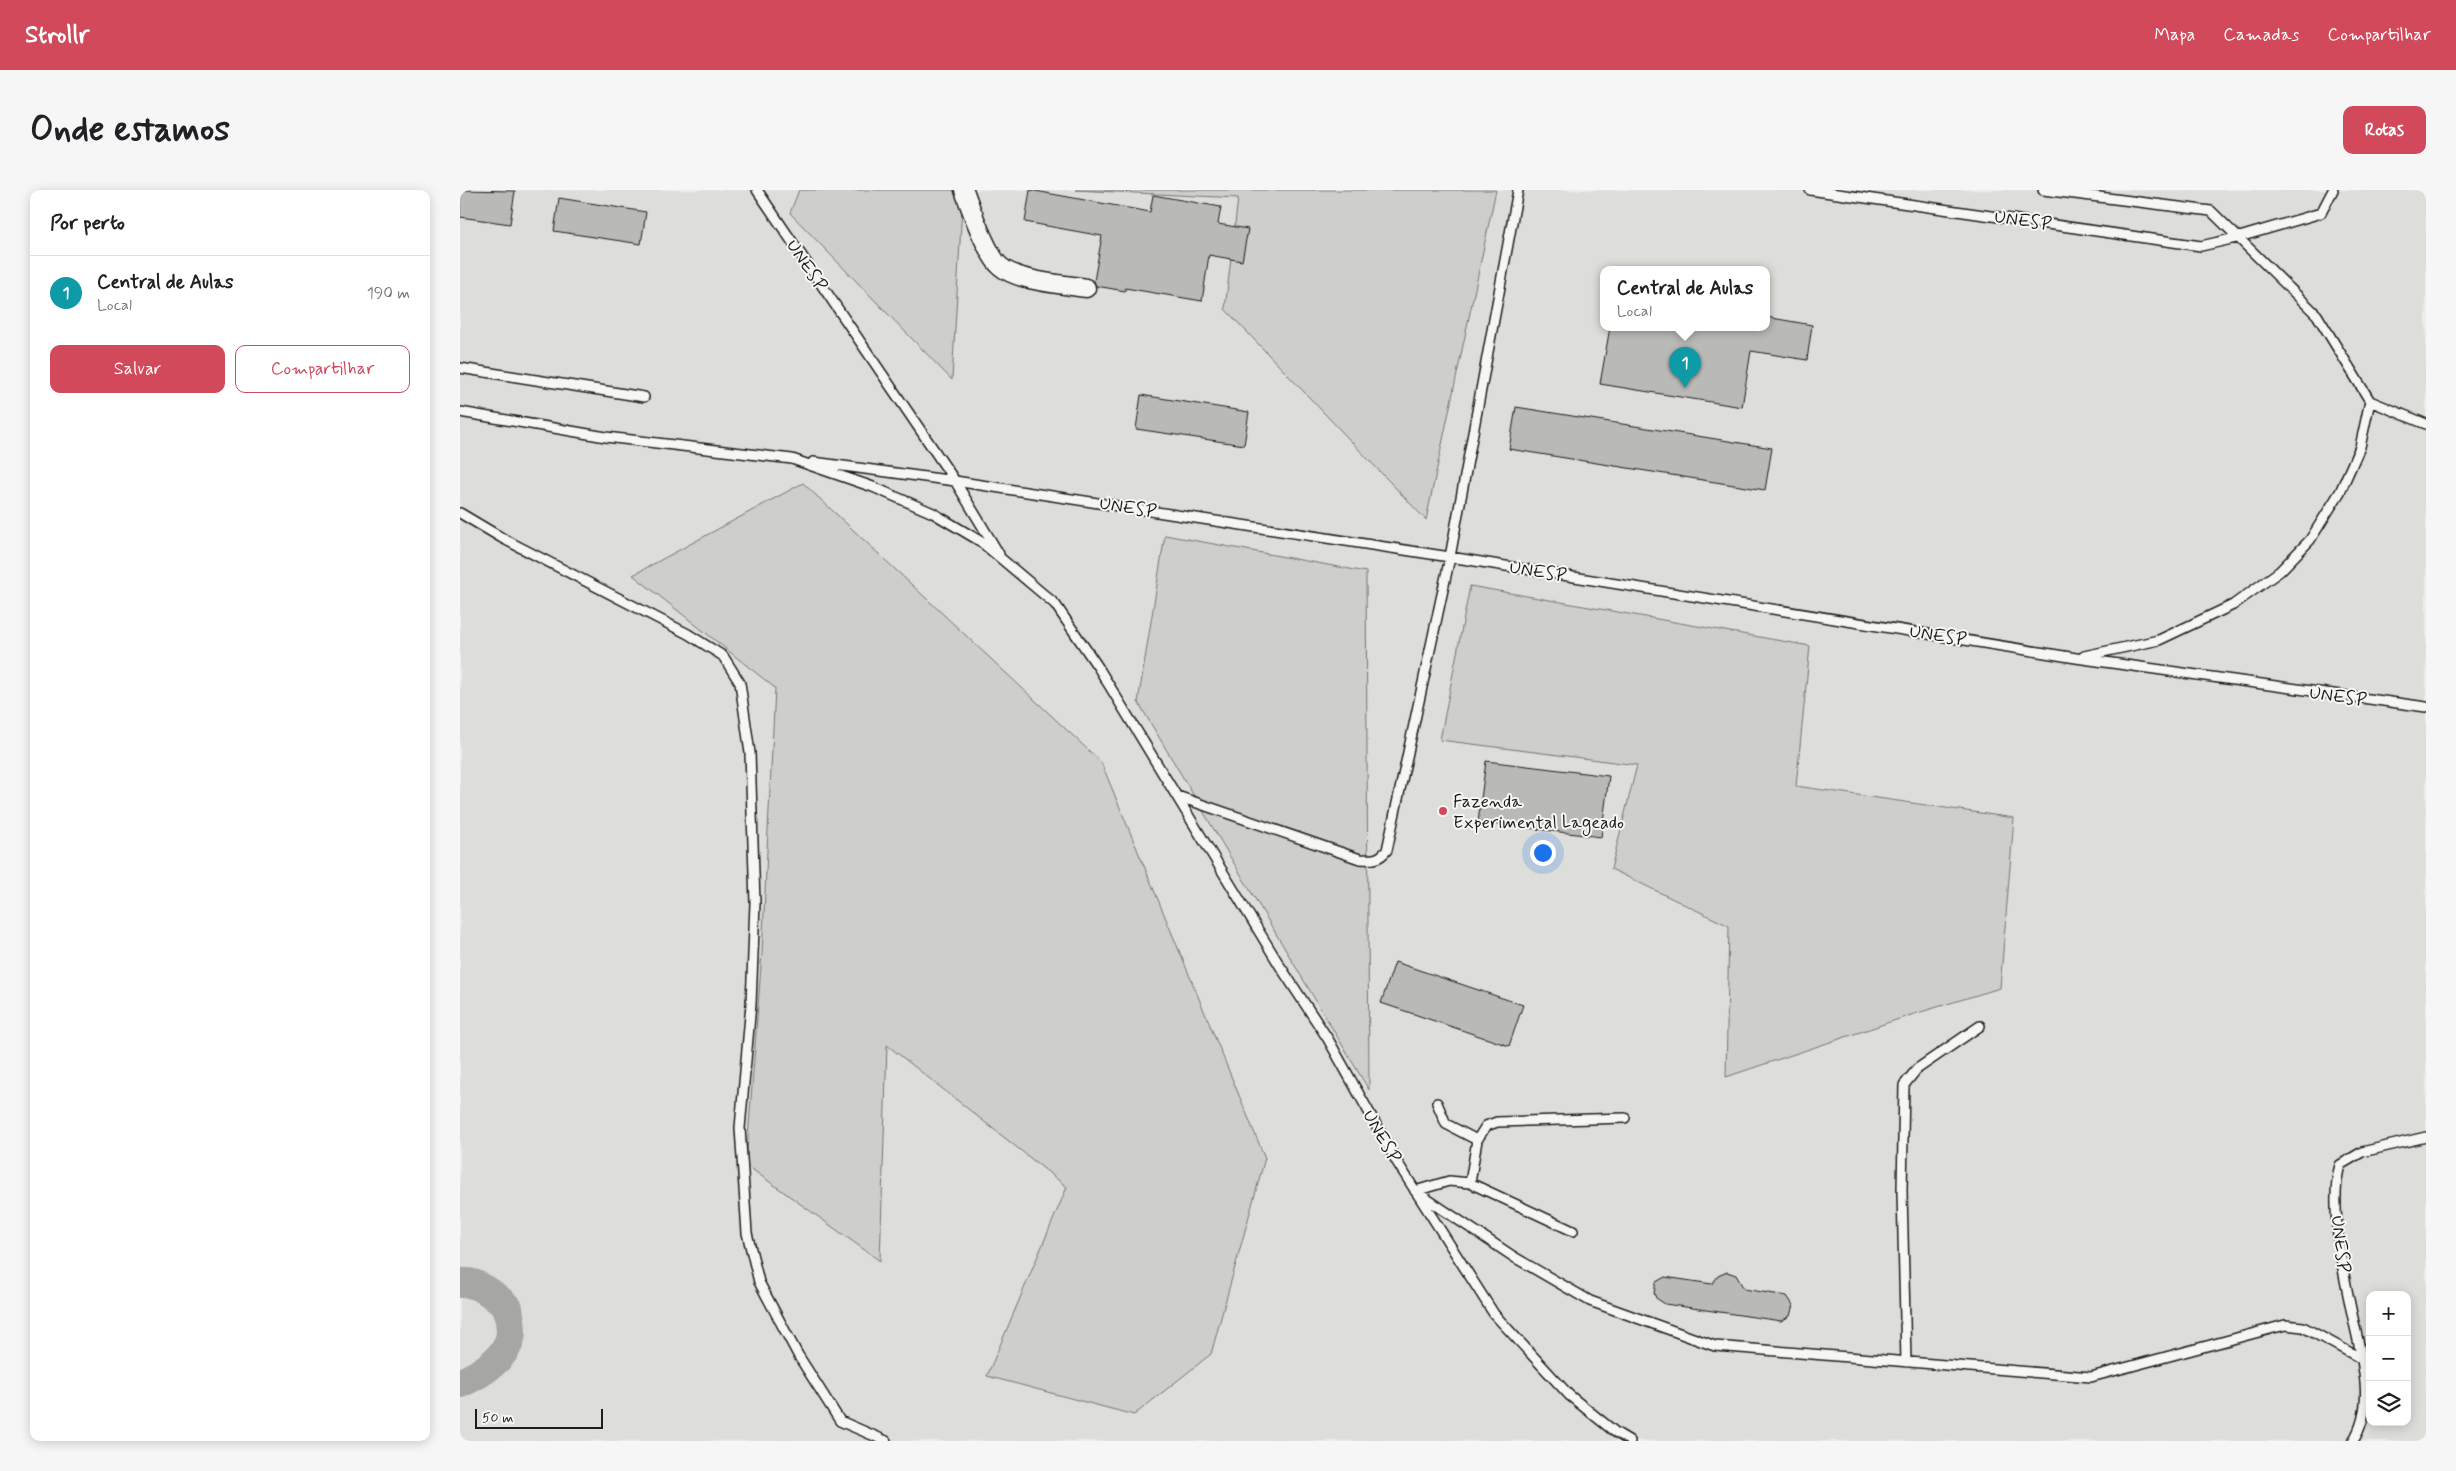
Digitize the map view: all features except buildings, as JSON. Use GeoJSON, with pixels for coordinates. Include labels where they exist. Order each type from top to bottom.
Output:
{"type":"FeatureCollection","features":[{"type":"Feature","properties":{"kind":"street"},"geometry":{"type":"LineString","coordinates":[[964,190],[976,223],[1000,266],[1017,276],[1086,288]]}},
{"type":"Feature","properties":{"kind":"lane"},"geometry":{"type":"LineString","coordinates":[[1177,796],[1360,859],[1374,860],[1382,856],[1387,850],[1450,557],[1518,190]]}},
{"type":"Feature","properties":{"kind":"lane","name":"UNESP"},"geometry":{"type":"LineString","coordinates":[[1810,190],[2201,246],[2236,238]]}},
{"type":"Feature","properties":{"kind":"lane","name":"UNESP"},"geometry":{"type":"LineString","coordinates":[[2043,190],[2211,211],[2236,238],[2271,268],[2317,315],[2370,400]]}},
{"type":"Feature","properties":{"kind":"lane"},"geometry":{"type":"LineString","coordinates":[[2236,238],[2321,213],[2333,190]]}},
{"type":"Feature","properties":{"kind":"lane","name":"UNESP"},"geometry":{"type":"LineString","coordinates":[[760,192],[955,481],[1003,562]]}},
{"type":"Feature","properties":{"kind":"lane"},"geometry":{"type":"LineString","coordinates":[[460,368],[644,397]]}},
{"type":"Feature","properties":{"kind":"lane"},"geometry":{"type":"LineString","coordinates":[[2076,658],[2159,640],[2233,605],[2280,571],[2310,540],[2340,492],[2360,447],[2370,400],[2426,424]]}},
{"type":"Feature","properties":{"kind":"lane","name":"UNESP"},"geometry":{"type":"LineString","coordinates":[[460,412],[606,437],[955,481],[1450,557],[2076,658],[2426,707]]}},
{"type":"Feature","properties":{"kind":"lane","name":"UNESP"},"geometry":{"type":"LineString","coordinates":[[792,459],[873,487],[933,513],[980,541],[1055,604],[1098,667],[1280,966],[1328,1039],[1397,1162],[1494,1314],[1568,1395],[1615,1432],[1630,1441]]}},
{"type":"Feature","properties":{"kind":"lane"},"geometry":{"type":"LineString","coordinates":[[460,513],[502,538],[688,634],[723,656],[740,683],[750,753],[755,903],[750,1004],[740,1128],[747,1233],[758,1282],[798,1355],[840,1420],[886,1441]]}},
{"type":"Feature","properties":{"kind":"lane"},"geometry":{"type":"LineString","coordinates":[[1906,1362],[1902,1191],[1904,1085],[1917,1069],[1980,1026]]}},
{"type":"Feature","properties":{"kind":"lane"},"geometry":{"type":"LineString","coordinates":[[1437,1104],[1446,1124],[1478,1140]]}},
{"type":"Feature","properties":{"kind":"lane"},"geometry":{"type":"LineString","coordinates":[[1470,1183],[1478,1140],[1486,1126],[1497,1122],[1625,1118]]}},
{"type":"Feature","properties":{"kind":"lane","name":"UNESP"},"geometry":{"type":"LineString","coordinates":[[2353,1441],[2359,1432],[2365,1407],[2362,1359],[2340,1243],[2336,1180],[2340,1165],[2362,1152],[2426,1136]]}},
{"type":"Feature","properties":{"kind":"lane"},"geometry":{"type":"LineString","coordinates":[[1415,1191],[1449,1181],[1470,1183],[1573,1231]]}},
{"type":"Feature","properties":{"kind":"lane"},"geometry":{"type":"LineString","coordinates":[[1415,1191],[1514,1257],[1590,1301],[1715,1346],[2091,1377],[2285,1325],[2303,1327],[2362,1359]]}},
{"type":"Feature","properties":{"kind":"shaded area","name":"Fazenda Experimental Lageado"},"geometry":{"type":"Polygon","coordinates":[[[460,190],[2426,190],[2426,1441],[460,1441],[460,190]]]}},
{"type":"Feature","properties":{"kind":"shaded area"},"geometry":{"type":"Polygon","coordinates":[[[799,190],[963,190],[952,380],[790,213],[799,190]]]}},
{"type":"Feature","properties":{"kind":"shaded area"},"geometry":{"type":"Polygon","coordinates":[[[1075,190],[1496,190],[1426,520],[1225,309],[1238,198],[1075,190]]]}},
{"type":"Feature","properties":{"kind":"shaded area"},"geometry":{"type":"Polygon","coordinates":[[[803,483],[1101,762],[1265,1158],[1211,1354],[1134,1415],[987,1376],[1067,1187],[887,1045],[880,1261],[746,1165],[762,953],[775,688],[633,575],[803,483]]]}},
{"type":"Feature","properties":{"kind":"shaded area"},"geometry":{"type":"Polygon","coordinates":[[[1165,535],[1366,572],[1369,1090],[1138,702],[1165,535]]]}},
{"type":"Feature","properties":{"kind":"shaded area"},"geometry":{"type":"Polygon","coordinates":[[[1470,586],[1810,646],[1796,786],[2014,818],[2000,988],[1911,1015],[1726,1077],[1729,926],[1611,869],[1637,765],[1440,740],[1470,586]]]}},
{"type":"Feature","properties":{"kind":"waterway"},"geometry":{"type":"LineString","coordinates":[[460,1283],[473,1284],[480,1287],[492,1294],[508,1308],[511,1332],[509,1341],[500,1357],[485,1370],[460,1383]]}},
{"type":"Feature","properties":{"kind":"place","name":"Central de Aulas"},"geometry":{"type":"Point","coordinates":[1685,388]}},
{"type":"Feature","properties":{"kind":"place","name":"Fazenda Experimental Lageado"},"geometry":{"type":"Point","coordinates":[1443,811]}}]}
